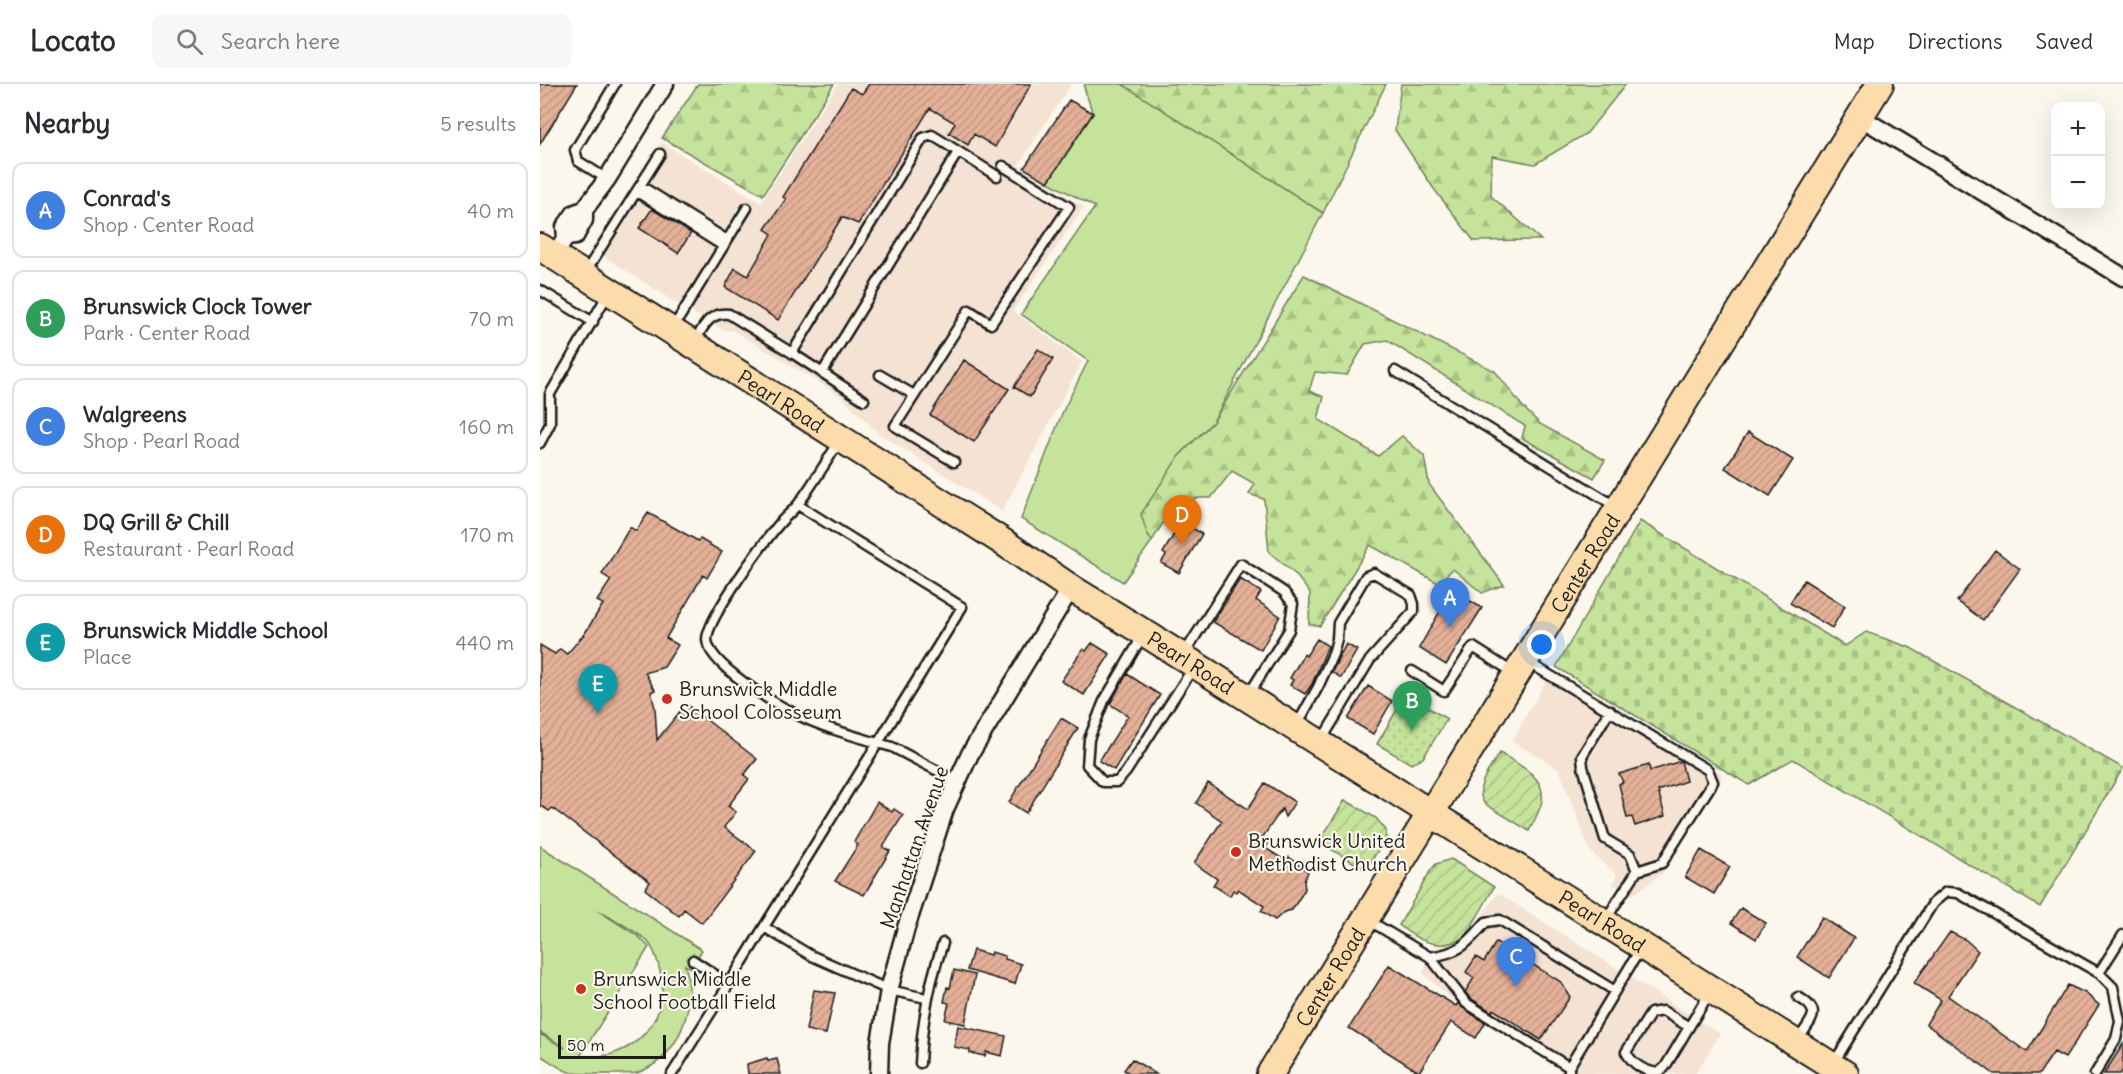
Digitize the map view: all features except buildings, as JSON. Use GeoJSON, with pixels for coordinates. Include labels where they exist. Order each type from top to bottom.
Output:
{"type":"FeatureCollection","features":[{"type":"Feature","properties":{"kind":"main road","name":"Center Road"},"geometry":{"type":"LineString","coordinates":[[1270,1074],[1880,84]]}},
{"type":"Feature","properties":{"kind":"main road","name":"Pearl Road"},"geometry":{"type":"LineString","coordinates":[[548,248],[584,275],[1000,540],[1071,588],[1605,921],[1839,1070]]}},
{"type":"Feature","properties":{"kind":"street"},"geometry":{"type":"LineString","coordinates":[[548,248],[574,236],[585,220],[584,210],[607,179],[665,84]]}},
{"type":"Feature","properties":{"kind":"street"},"geometry":{"type":"LineString","coordinates":[[1860,117],[2123,277]]}},
{"type":"Feature","properties":{"kind":"street","name":"Manhattan Avenue"},"geometry":{"type":"LineString","coordinates":[[879,1074],[880,1043],[889,990],[945,809],[970,754],[1071,588]]}},
{"type":"Feature","properties":{"kind":"lane"},"geometry":{"type":"LineString","coordinates":[[607,179],[578,162],[575,150],[615,84]]}},
{"type":"Feature","properties":{"kind":"lane"},"geometry":{"type":"LineString","coordinates":[[792,353],[923,138],[933,135],[996,176]]}},
{"type":"Feature","properties":{"kind":"lane"},"geometry":{"type":"LineString","coordinates":[[822,373],[958,152]]}},
{"type":"Feature","properties":{"kind":"lane"},"geometry":{"type":"LineString","coordinates":[[584,275],[660,154]]}},
{"type":"Feature","properties":{"kind":"lane"},"geometry":{"type":"LineString","coordinates":[[954,462],[895,426],[969,310],[991,324],[1069,207],[1003,166]]}},
{"type":"Feature","properties":{"kind":"lane"},"geometry":{"type":"LineString","coordinates":[[639,189],[725,243]]}},
{"type":"Feature","properties":{"kind":"lane"},"geometry":{"type":"LineString","coordinates":[[671,331],[747,208]]}},
{"type":"Feature","properties":{"kind":"lane"},"geometry":{"type":"LineString","coordinates":[[540,290],[593,322]]}},
{"type":"Feature","properties":{"kind":"lane"},"geometry":{"type":"LineString","coordinates":[[540,443],[550,424],[550,394],[610,291]]}},
{"type":"Feature","properties":{"kind":"lane"},"geometry":{"type":"LineString","coordinates":[[693,345],[705,324],[716,315],[729,314],[864,400]]}},
{"type":"Feature","properties":{"kind":"lane"},"geometry":{"type":"LineString","coordinates":[[1395,371],[1619,509]]}},
{"type":"Feature","properties":{"kind":"lane"},"geometry":{"type":"LineString","coordinates":[[880,375],[914,395]]}},
{"type":"Feature","properties":{"kind":"lane"},"geometry":{"type":"LineString","coordinates":[[842,439],[798,505],[765,542],[723,604],[709,629],[707,639],[709,650],[739,677],[772,701],[797,715],[892,747],[957,781]]}},
{"type":"Feature","properties":{"kind":"lane"},"geometry":{"type":"LineString","coordinates":[[672,1074],[962,607],[798,505]]}},
{"type":"Feature","properties":{"kind":"lane"},"geometry":{"type":"LineString","coordinates":[[1144,633],[1104,701],[1089,739],[1087,765],[1103,782],[1117,782],[1126,772],[1241,564],[1284,592],[1293,604],[1289,630],[1247,697]]}},
{"type":"Feature","properties":{"kind":"lane"},"geometry":{"type":"LineString","coordinates":[[1295,728],[1333,654],[1338,623],[1366,576],[1374,573],[1411,595],[1414,611],[1370,660],[1319,744]]}},
{"type":"Feature","properties":{"kind":"lane"},"geometry":{"type":"LineString","coordinates":[[1412,671],[1444,691],[1473,647],[1522,667],[1610,710],[1708,770],[1713,782],[1662,863],[1637,871],[1605,921]]}},
{"type":"Feature","properties":{"kind":"lane"},"geometry":{"type":"LineString","coordinates":[[1610,710],[1582,756],[1583,767],[1605,839],[1630,854],[1637,871]]}},
{"type":"Feature","properties":{"kind":"lane"},"geometry":{"type":"LineString","coordinates":[[1839,1070],[1933,903],[1946,892],[1958,893],[2099,973],[2113,987],[2120,1021],[2116,1040],[2095,1074]]}},
{"type":"Feature","properties":{"kind":"lane"},"geometry":{"type":"LineString","coordinates":[[1366,919],[1430,957],[1466,1003],[1569,1070],[1643,945]]}},
{"type":"Feature","properties":{"kind":"lane"},"geometry":{"type":"LineString","coordinates":[[1430,957],[1452,954],[1468,944],[1486,922],[1500,920],[1614,991]]}},
{"type":"Feature","properties":{"kind":"lane"},"geometry":{"type":"LineString","coordinates":[[764,927],[810,955],[889,990],[926,998]]}},
{"type":"Feature","properties":{"kind":"lane"},"geometry":{"type":"LineString","coordinates":[[2099,973],[2123,935]]}},
{"type":"Feature","properties":{"kind":"lane"},"geometry":{"type":"LineString","coordinates":[[920,1063],[926,998],[943,943]]}},
{"type":"Feature","properties":{"kind":"lane"},"geometry":{"type":"LineString","coordinates":[[693,960],[729,984]]}},
{"type":"Feature","properties":{"kind":"lane"},"geometry":{"type":"LineString","coordinates":[[1689,1027],[1663,1011],[1651,1013],[1626,1052],[1631,1060],[1647,1071],[1658,1073],[1665,1068],[1712,989]]}},
{"type":"Feature","properties":{"kind":"lane"},"geometry":{"type":"LineString","coordinates":[[1796,1043],[1814,1011],[1811,1005],[1798,996]]}},
{"type":"Feature","properties":{"kind":"shaded area"},"geometry":{"type":"Polygon","coordinates":[[[838,84],[1071,84],[1018,166],[1084,207],[1013,311],[1082,362],[1002,511],[878,433],[841,396],[734,331],[721,329],[673,301],[591,248],[661,142],[761,203],[838,84]]]}},
{"type":"Feature","properties":{"kind":"shaded area"},"geometry":{"type":"Polygon","coordinates":[[[1552,670],[1721,773],[1720,783],[1664,872],[1633,895],[1612,884],[1617,875],[1590,851],[1559,769],[1512,741],[1552,670]]]}},
{"type":"Feature","properties":{"kind":"shaded area"},"geometry":{"type":"Polygon","coordinates":[[[1498,893],[1720,1034],[1695,1074],[1560,1074],[1561,1071],[1453,1000],[1423,973],[1433,948],[1464,942],[1498,893]]]}},
{"type":"Feature","properties":{"kind":"green space"},"geometry":{"type":"Polygon","coordinates":[[[698,84],[834,84],[763,195],[662,138],[698,84]]]}},
{"type":"Feature","properties":{"kind":"green space"},"geometry":{"type":"Polygon","coordinates":[[[1085,84],[1130,84],[1169,113],[1323,213],[1213,422],[1179,456],[1147,533],[1152,541],[1123,582],[1021,519],[1063,411],[1088,361],[1021,314],[1095,207],[1048,182],[1093,114],[1085,84]]]}},
{"type":"Feature","properties":{"kind":"green space"},"geometry":{"type":"Polygon","coordinates":[[[1122,84],[1386,84],[1323,213],[1122,84]]]}},
{"type":"Feature","properties":{"kind":"green space"},"geometry":{"type":"Polygon","coordinates":[[[1401,84],[1626,84],[1587,133],[1535,164],[1492,156],[1491,196],[1541,240],[1474,241],[1434,189],[1395,130],[1401,84]]]}},
{"type":"Feature","properties":{"kind":"green space"},"geometry":{"type":"Polygon","coordinates":[[[1304,275],[1495,371],[1523,407],[1540,424],[1605,460],[1594,478],[1522,438],[1525,426],[1387,340],[1365,344],[1347,375],[1315,372],[1309,391],[1324,397],[1318,419],[1378,456],[1402,436],[1424,456],[1429,484],[1504,585],[1482,593],[1453,569],[1438,583],[1370,545],[1320,626],[1309,624],[1310,593],[1295,574],[1269,552],[1264,499],[1249,494],[1255,484],[1232,471],[1211,498],[1189,500],[1175,508],[1163,522],[1152,541],[1141,514],[1179,456],[1213,422],[1304,275]]]}},
{"type":"Feature","properties":{"kind":"green space"},"geometry":{"type":"Polygon","coordinates":[[[1640,521],[1845,646],[1866,632],[1909,647],[2123,768],[2040,907],[1793,759],[1749,785],[1556,667],[1640,521]]]}},
{"type":"Feature","properties":{"kind":"green space"},"geometry":{"type":"Polygon","coordinates":[[[1406,694],[1447,719],[1423,758],[1411,764],[1377,744],[1406,694]]]}},
{"type":"Feature","properties":{"kind":"green space"},"geometry":{"type":"Polygon","coordinates":[[[1500,753],[1522,766],[1540,784],[1542,800],[1539,812],[1529,831],[1485,804],[1482,798],[1484,778],[1500,753]]]}},
{"type":"Feature","properties":{"kind":"green space"},"geometry":{"type":"Polygon","coordinates":[[[1345,800],[1376,818],[1386,830],[1386,837],[1366,870],[1319,842],[1345,800]]]}},
{"type":"Feature","properties":{"kind":"green space"},"geometry":{"type":"Polygon","coordinates":[[[540,846],[702,950],[691,968],[685,965],[689,997],[687,1013],[675,1043],[665,1055],[637,1073],[572,1073],[560,1068],[540,1055],[540,1034],[565,1048],[540,1032],[540,846]],[[597,910],[638,936],[649,947],[580,1056],[612,1054],[635,1042],[652,1024],[661,1001],[661,976],[648,942],[597,910]]]}},
{"type":"Feature","properties":{"kind":"green space"},"geometry":{"type":"Polygon","coordinates":[[[1451,859],[1494,887],[1462,938],[1454,942],[1437,944],[1413,935],[1399,925],[1431,870],[1436,864],[1451,859]]]}},
{"type":"Feature","properties":{"kind":"place","name":"DQ Grill & Chill"},"geometry":{"type":"Point","coordinates":[1182,545]}},
{"type":"Feature","properties":{"kind":"place","name":"Conrad's"},"geometry":{"type":"Point","coordinates":[1450,628]}},
{"type":"Feature","properties":{"kind":"place","name":"Brunswick Middle School Colosseum"},"geometry":{"type":"Point","coordinates":[667,699]}},
{"type":"Feature","properties":{"kind":"place","name":"Brunswick Middle School"},"geometry":{"type":"Point","coordinates":[598,714]}},
{"type":"Feature","properties":{"kind":"place","name":"Brunswick Clock Tower"},"geometry":{"type":"Point","coordinates":[1412,731]}},
{"type":"Feature","properties":{"kind":"place","name":"Brunswick United Methodist Church"},"geometry":{"type":"Point","coordinates":[1236,852]}},
{"type":"Feature","properties":{"kind":"place","name":"Walgreens"},"geometry":{"type":"Point","coordinates":[1516,987]}},
{"type":"Feature","properties":{"kind":"place","name":"Brunswick Middle School Football Field"},"geometry":{"type":"Point","coordinates":[581,989]}}]}
